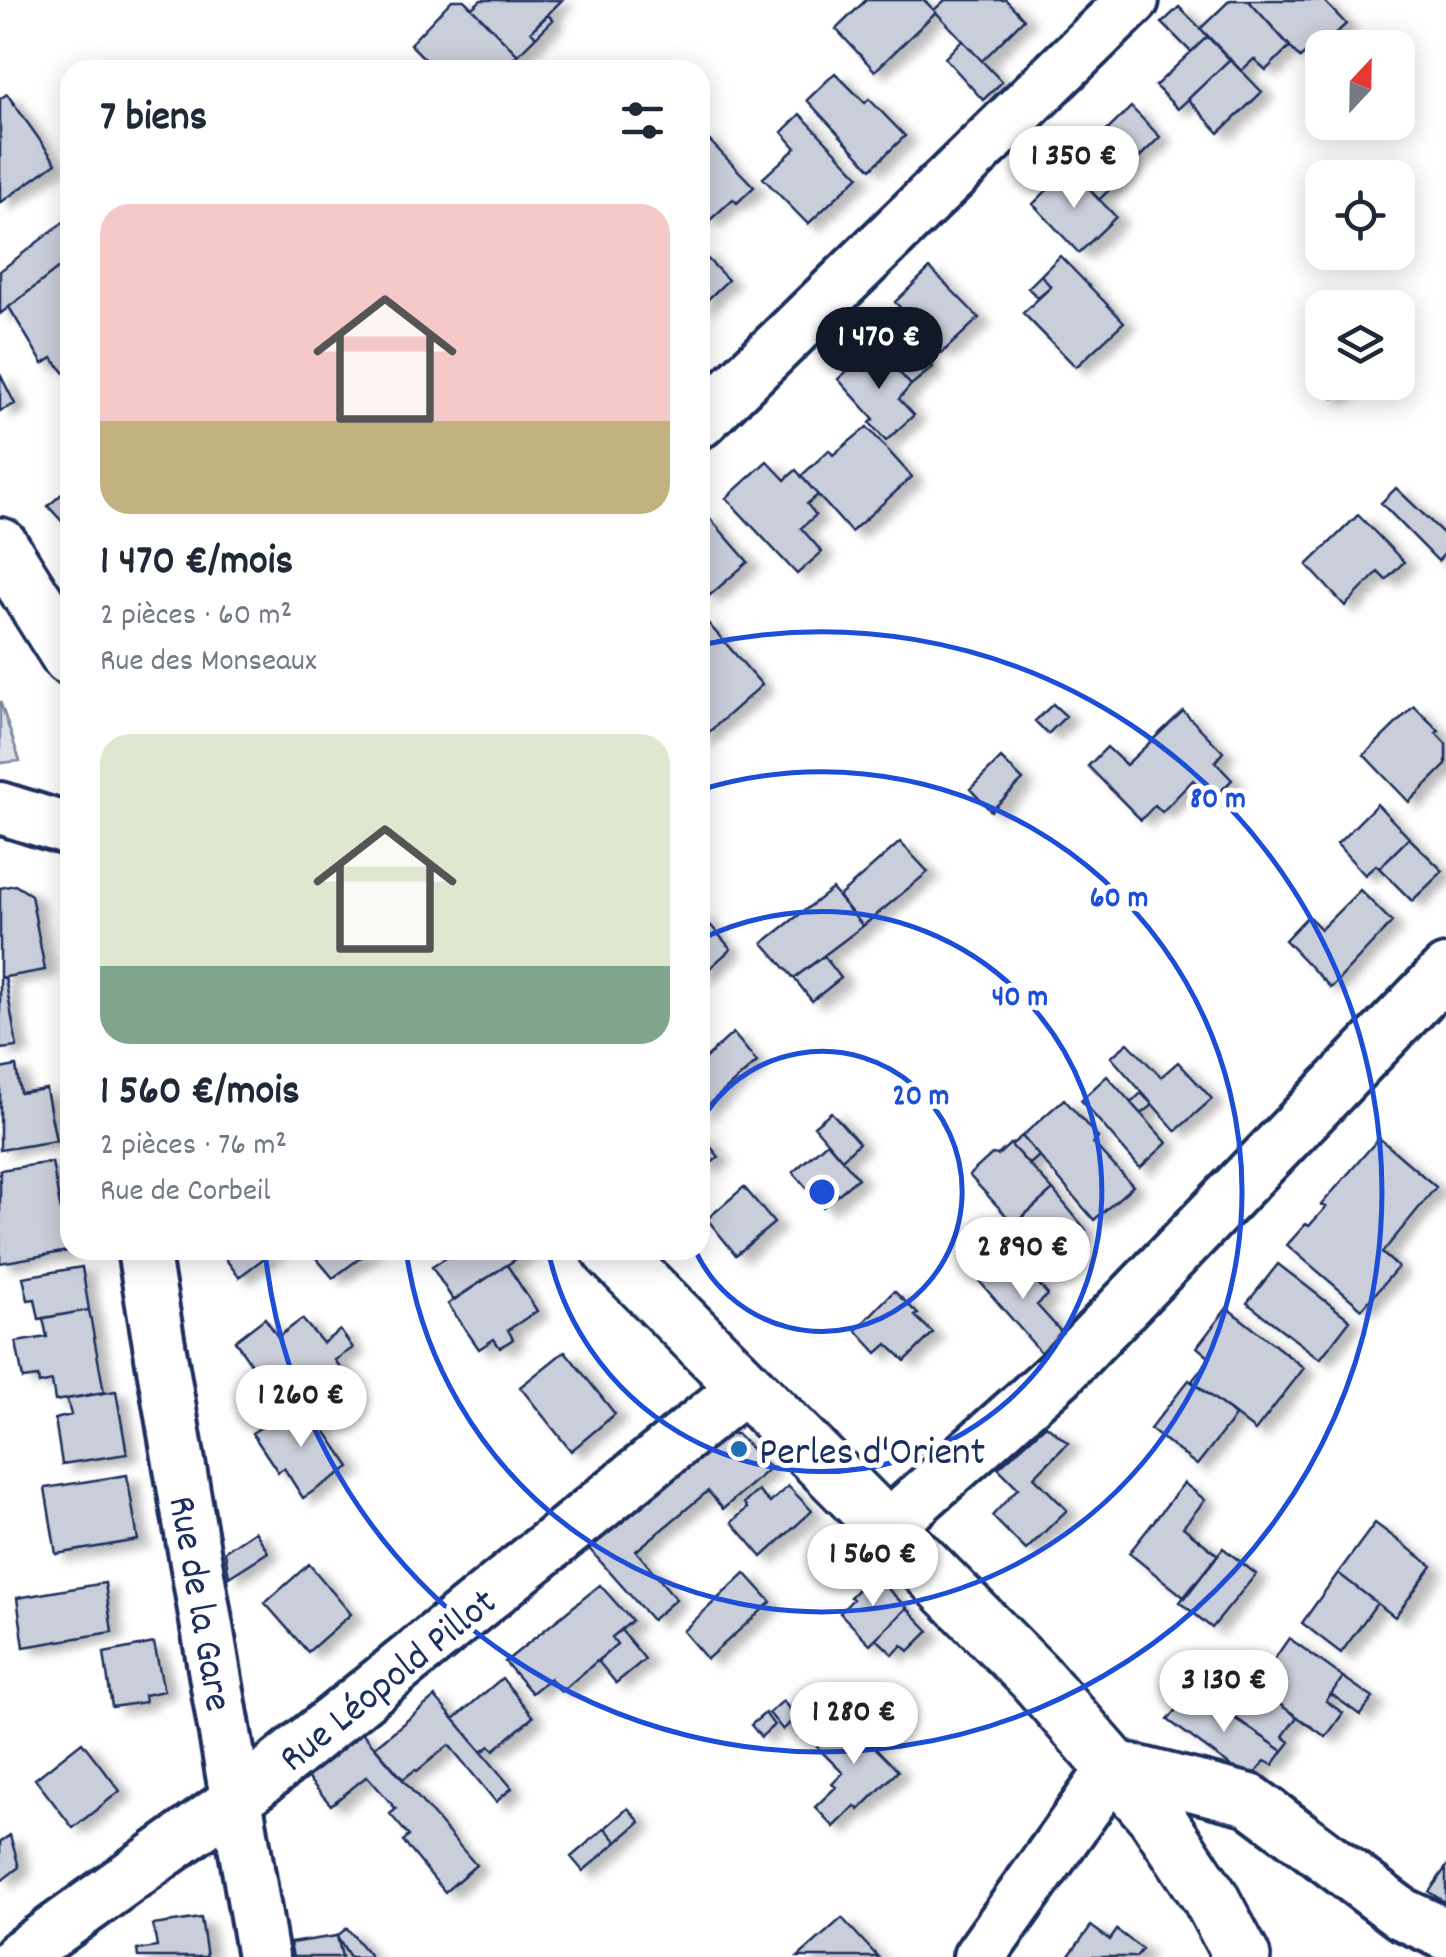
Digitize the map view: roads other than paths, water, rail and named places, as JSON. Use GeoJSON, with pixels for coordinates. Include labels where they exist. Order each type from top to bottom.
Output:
{"type":"FeatureCollection","features":[{"type":"Feature","properties":{"kind":"main road"},"geometry":{"type":"LineString","coordinates":[[0,546],[49,599],[60,629]]}},
{"type":"Feature","properties":{"kind":"main road"},"geometry":{"type":"LineString","coordinates":[[620,1260],[1034,1676],[1115,1766],[1155,1815],[1210,1897],[1242,1957]]}},
{"type":"Feature","properties":{"kind":"street"},"geometry":{"type":"LineString","coordinates":[[710,412],[1133,0]]}},
{"type":"Feature","properties":{"kind":"street"},"geometry":{"type":"LineString","coordinates":[[0,808],[60,828]]}},
{"type":"Feature","properties":{"kind":"street"},"geometry":{"type":"LineString","coordinates":[[885,1528],[1060,1372],[1446,971]]}},
{"type":"Feature","properties":{"kind":"street","name":"Rue de la Gare"},"geometry":{"type":"LineString","coordinates":[[145,1260],[263,1957]]}},
{"type":"Feature","properties":{"kind":"street","name":"Rue Léopold Pillot"},"geometry":{"type":"LineString","coordinates":[[18,1957],[236,1800],[744,1387]]}},
{"type":"Feature","properties":{"kind":"street"},"geometry":{"type":"LineString","coordinates":[[979,1957],[1115,1766],[1250,1800],[1402,1914],[1446,1934]]}},
{"type":"Feature","properties":{"kind":"place","name":"Perles d'Orient"},"geometry":{"type":"Point","coordinates":[739,1449]}}]}
